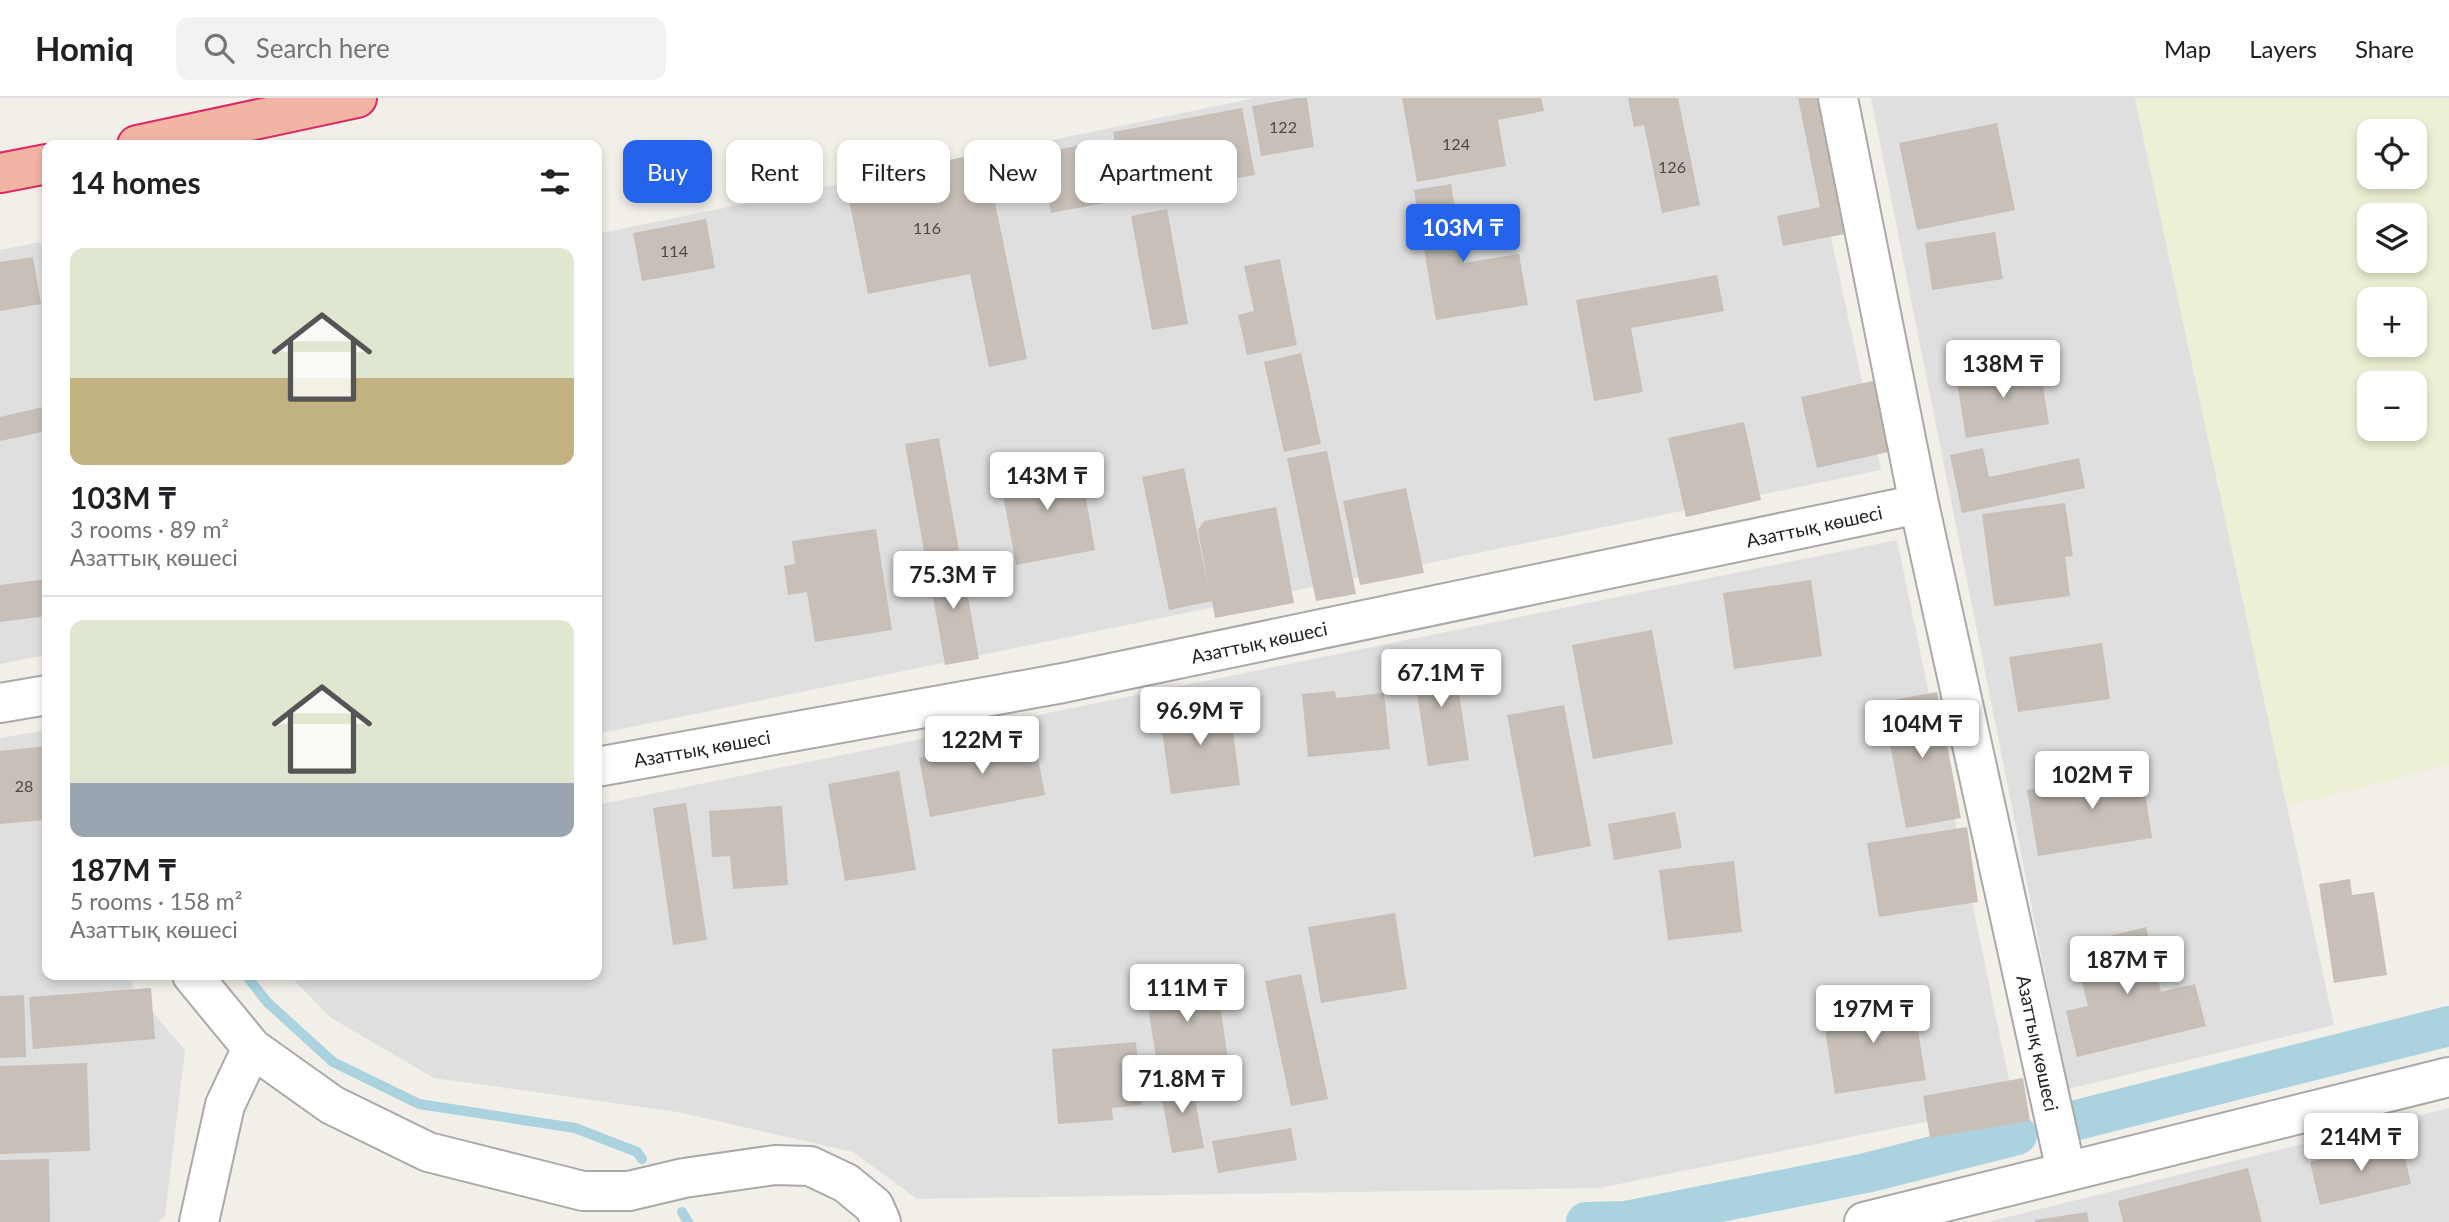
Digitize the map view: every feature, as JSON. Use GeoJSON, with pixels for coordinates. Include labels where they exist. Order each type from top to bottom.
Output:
{"type":"FeatureCollection","features":[{"type":"Feature","properties":{"kind":"highway"},"geometry":{"type":"LineString","coordinates":[[160,140],[357,98]]}},
{"type":"Feature","properties":{"kind":"highway"},"geometry":{"type":"LineString","coordinates":[[0,173],[42,165]]}},
{"type":"Feature","properties":{"kind":"street","name":"Азаттық көшесі"},"geometry":{"type":"LineString","coordinates":[[1838,98],[1919,504],[2066,1171]]}},
{"type":"Feature","properties":{"kind":"street","name":"Азаттық көшесі"},"geometry":{"type":"LineString","coordinates":[[602,766],[1063,683],[1919,504]]}},
{"type":"Feature","properties":{"kind":"street"},"geometry":{"type":"LineString","coordinates":[[0,703],[42,696]]}},
{"type":"Feature","properties":{"kind":"street"},"geometry":{"type":"LineString","coordinates":[[195,980],[252,1048],[332,1105],[428,1152],[583,1191],[629,1191],[684,1178],[775,1165],[810,1166],[846,1183],[874,1206],[881,1222]]}},
{"type":"Feature","properties":{"kind":"street"},"geometry":{"type":"LineString","coordinates":[[200,1222],[225,1105],[252,1048]]}},
{"type":"Feature","properties":{"kind":"street"},"geometry":{"type":"LineString","coordinates":[[1864,1222],[2449,1077]]}},
{"type":"Feature","properties":{"kind":"shaded area"},"geometry":{"type":"Polygon","coordinates":[[[1255,98],[1801,98],[1881,470],[602,733],[602,233],[747,203],[823,203],[823,187],[837,184],[837,203],[950,203],[950,161],[964,158],[964,203],[1061,203],[1061,140],[1052,140],[1255,98]]]}},
{"type":"Feature","properties":{"kind":"shaded area"},"geometry":{"type":"Polygon","coordinates":[[[1871,98],[2135,98],[2334,1025],[2068,1089],[1871,98]]]}},
{"type":"Feature","properties":{"kind":"shaded area"},"geometry":{"type":"Polygon","coordinates":[[[41,242],[42,656],[0,664],[0,250],[41,242]]]}},
{"type":"Feature","properties":{"kind":"shaded area"},"geometry":{"type":"Polygon","coordinates":[[[1897,540],[2014,1104],[1599,1188],[917,1199],[853,1152],[678,1112],[434,1078],[331,1018],[294,980],[602,980],[602,804],[1897,540]]]}},
{"type":"Feature","properties":{"kind":"shaded area"},"geometry":{"type":"Polygon","coordinates":[[[42,731],[42,980],[132,980],[133,989],[185,1050],[165,1216],[158,1222],[0,1222],[0,738],[42,731]]]}},
{"type":"Feature","properties":{"kind":"shaded area"},"geometry":{"type":"Polygon","coordinates":[[[2449,1108],[2449,1222],[1988,1222],[2449,1108]]]}},
{"type":"Feature","properties":{"kind":"green space"},"geometry":{"type":"Polygon","coordinates":[[[2135,98],[2449,98],[2449,765],[2287,806],[2135,98]]]}},
{"type":"Feature","properties":{"kind":"building"},"geometry":{"type":"Polygon","coordinates":[[[1307,98],[1314,147],[1261,156],[1252,106],[1307,98]]]}},
{"type":"Feature","properties":{"kind":"building"},"geometry":{"type":"Polygon","coordinates":[[[1402,98],[1541,98],[1544,111],[1498,120],[1506,166],[1417,182],[1402,98]]]}},
{"type":"Feature","properties":{"kind":"building"},"geometry":{"type":"Polygon","coordinates":[[[1628,98],[1678,98],[1700,205],[1662,213],[1644,125],[1634,127],[1628,98]]]}},
{"type":"Feature","properties":{"kind":"building"},"geometry":{"type":"Polygon","coordinates":[[[1798,98],[1833,98],[1860,231],[1783,246],[1777,216],[1820,207],[1798,98]]]}},
{"type":"Feature","properties":{"kind":"building"},"geometry":{"type":"Polygon","coordinates":[[[1242,108],[1255,175],[1237,178],[1237,140],[1115,140],[1113,132],[1242,108]]]}},
{"type":"Feature","properties":{"kind":"building"},"geometry":{"type":"Polygon","coordinates":[[[1997,123],[2015,210],[1917,230],[1899,143],[1997,123]]]}},
{"type":"Feature","properties":{"kind":"building"},"geometry":{"type":"Polygon","coordinates":[[[1075,146],[1075,203],[1104,203],[1051,213],[1049,203],[1061,203],[1061,149],[1075,146]]]}},
{"type":"Feature","properties":{"kind":"building"},"geometry":{"type":"Polygon","coordinates":[[[964,157],[964,203],[995,203],[1027,359],[989,367],[970,274],[868,294],[850,203],[950,203],[950,160],[964,157]]]}},
{"type":"Feature","properties":{"kind":"building"},"geometry":{"type":"Polygon","coordinates":[[[1451,184],[1464,263],[1519,254],[1528,305],[1436,320],[1414,190],[1451,184]]]}},
{"type":"Feature","properties":{"kind":"building"},"geometry":{"type":"Polygon","coordinates":[[[1167,209],[1188,324],[1152,330],[1131,216],[1167,209]]]}},
{"type":"Feature","properties":{"kind":"building"},"geometry":{"type":"Polygon","coordinates":[[[706,219],[715,268],[642,281],[633,233],[706,219]]]}},
{"type":"Feature","properties":{"kind":"building"},"geometry":{"type":"Polygon","coordinates":[[[1995,232],[2003,279],[1932,290],[1925,243],[1995,232]]]}},
{"type":"Feature","properties":{"kind":"building"},"geometry":{"type":"Polygon","coordinates":[[[33,257],[41,304],[0,311],[0,262],[33,257]]]}},
{"type":"Feature","properties":{"kind":"building"},"geometry":{"type":"Polygon","coordinates":[[[1280,259],[1297,345],[1247,355],[1238,315],[1254,311],[1244,266],[1280,259]]]}},
{"type":"Feature","properties":{"kind":"building"},"geometry":{"type":"Polygon","coordinates":[[[1717,275],[1724,311],[1631,328],[1643,392],[1594,401],[1576,300],[1717,275]]]}},
{"type":"Feature","properties":{"kind":"building"},"geometry":{"type":"Polygon","coordinates":[[[1301,353],[1321,444],[1284,452],[1264,362],[1301,353]]]}},
{"type":"Feature","properties":{"kind":"building"},"geometry":{"type":"Polygon","coordinates":[[[2039,362],[2049,424],[1966,438],[1956,376],[2039,362]]]}},
{"type":"Feature","properties":{"kind":"building"},"geometry":{"type":"Polygon","coordinates":[[[1877,380],[1893,451],[1817,468],[1801,397],[1877,380]]]}},
{"type":"Feature","properties":{"kind":"building"},"geometry":{"type":"Polygon","coordinates":[[[42,407],[42,432],[0,441],[0,417],[42,407]]]}},
{"type":"Feature","properties":{"kind":"building"},"geometry":{"type":"Polygon","coordinates":[[[1744,422],[1761,500],[1686,517],[1668,438],[1744,422]]]}},
{"type":"Feature","properties":{"kind":"building"},"geometry":{"type":"Polygon","coordinates":[[[939,438],[959,550],[925,556],[905,444],[939,438]]]}},
{"type":"Feature","properties":{"kind":"building"},"geometry":{"type":"Polygon","coordinates":[[[1983,448],[1989,477],[2079,458],[2085,488],[1962,513],[1950,455],[1983,448]]]}},
{"type":"Feature","properties":{"kind":"building"},"geometry":{"type":"Polygon","coordinates":[[[1327,451],[1356,594],[1316,601],[1287,458],[1327,451]]]}},
{"type":"Feature","properties":{"kind":"building"},"geometry":{"type":"Polygon","coordinates":[[[1079,459],[1095,550],[1016,565],[999,473],[1079,459]]]}},
{"type":"Feature","properties":{"kind":"building"},"geometry":{"type":"Polygon","coordinates":[[[1184,468],[1209,591],[1198,530],[1204,521],[1276,507],[1294,603],[1215,618],[1212,601],[1169,610],[1142,477],[1184,468]]]}},
{"type":"Feature","properties":{"kind":"building"},"geometry":{"type":"Polygon","coordinates":[[[1406,488],[1424,573],[1360,585],[1343,501],[1406,488]]]}},
{"type":"Feature","properties":{"kind":"building"},"geometry":{"type":"Polygon","coordinates":[[[2065,503],[2073,556],[2065,557],[2070,596],[1994,606],[1982,514],[2065,503]]]}},
{"type":"Feature","properties":{"kind":"building"},"geometry":{"type":"Polygon","coordinates":[[[876,529],[892,630],[815,642],[807,592],[788,595],[784,566],[795,564],[792,541],[876,529]]]}},
{"type":"Feature","properties":{"kind":"building"},"geometry":{"type":"Polygon","coordinates":[[[961,557],[979,659],[945,665],[927,563],[961,557]]]}},
{"type":"Feature","properties":{"kind":"building"},"geometry":{"type":"Polygon","coordinates":[[[42,580],[42,617],[0,622],[0,585],[42,580]]]}},
{"type":"Feature","properties":{"kind":"building"},"geometry":{"type":"Polygon","coordinates":[[[1811,580],[1822,656],[1734,669],[1723,593],[1811,580]]]}},
{"type":"Feature","properties":{"kind":"building"},"geometry":{"type":"Polygon","coordinates":[[[1652,630],[1673,744],[1593,759],[1572,645],[1652,630]]]}},
{"type":"Feature","properties":{"kind":"building"},"geometry":{"type":"Polygon","coordinates":[[[2102,643],[2110,699],[2018,712],[2009,657],[2102,643]]]}},
{"type":"Feature","properties":{"kind":"building"},"geometry":{"type":"Polygon","coordinates":[[[1453,652],[1469,760],[1428,766],[1412,659],[1453,652]]]}},
{"type":"Feature","properties":{"kind":"building"},"geometry":{"type":"Polygon","coordinates":[[[1335,691],[1336,698],[1384,693],[1390,749],[1308,757],[1302,694],[1335,691]]]}},
{"type":"Feature","properties":{"kind":"building"},"geometry":{"type":"Polygon","coordinates":[[[1937,692],[1961,818],[1906,828],[1882,702],[1937,692]]]}},
{"type":"Feature","properties":{"kind":"building"},"geometry":{"type":"Polygon","coordinates":[[[1229,701],[1240,785],[1171,794],[1159,710],[1229,701]]]}},
{"type":"Feature","properties":{"kind":"building"},"geometry":{"type":"Polygon","coordinates":[[[1564,705],[1591,846],[1534,857],[1507,715],[1564,705]]]}},
{"type":"Feature","properties":{"kind":"building"},"geometry":{"type":"Polygon","coordinates":[[[1034,736],[1045,795],[930,817],[919,758],[1034,736]]]}},
{"type":"Feature","properties":{"kind":"building"},"geometry":{"type":"Polygon","coordinates":[[[42,747],[42,820],[0,824],[0,751],[42,747]]]}},
{"type":"Feature","properties":{"kind":"building"},"geometry":{"type":"Polygon","coordinates":[[[2140,759],[2152,838],[2038,856],[2027,790],[2108,777],[2106,764],[2140,759]]]}},
{"type":"Feature","properties":{"kind":"building"},"geometry":{"type":"Polygon","coordinates":[[[899,771],[916,870],[845,881],[828,784],[899,771]]]}},
{"type":"Feature","properties":{"kind":"building"},"geometry":{"type":"Polygon","coordinates":[[[686,803],[707,940],[673,945],[653,808],[686,803]]]}},
{"type":"Feature","properties":{"kind":"building"},"geometry":{"type":"Polygon","coordinates":[[[782,806],[788,885],[733,889],[730,856],[712,857],[709,811],[782,806]]]}},
{"type":"Feature","properties":{"kind":"building"},"geometry":{"type":"Polygon","coordinates":[[[1675,812],[1682,848],[1614,860],[1608,824],[1675,812]]]}},
{"type":"Feature","properties":{"kind":"building"},"geometry":{"type":"Polygon","coordinates":[[[1967,827],[1978,902],[1879,917],[1867,843],[1967,827]]]}},
{"type":"Feature","properties":{"kind":"building"},"geometry":{"type":"Polygon","coordinates":[[[1734,861],[1742,932],[1668,940],[1659,870],[1734,861]]]}},
{"type":"Feature","properties":{"kind":"building"},"geometry":{"type":"Polygon","coordinates":[[[2350,879],[2352,895],[2374,892],[2387,975],[2334,983],[2319,884],[2350,879]]]}},
{"type":"Feature","properties":{"kind":"building"},"geometry":{"type":"Polygon","coordinates":[[[1395,913],[1407,989],[1321,1003],[1308,927],[1395,913]]]}},
{"type":"Feature","properties":{"kind":"building"},"geometry":{"type":"Polygon","coordinates":[[[2146,927],[2161,992],[2195,984],[2206,1026],[2077,1057],[2066,1011],[2088,1006],[2073,945],[2146,927]]]}},
{"type":"Feature","properties":{"kind":"building"},"geometry":{"type":"Polygon","coordinates":[[[1215,971],[1229,1066],[1159,1076],[1144,982],[1215,971]]]}},
{"type":"Feature","properties":{"kind":"building"},"geometry":{"type":"Polygon","coordinates":[[[1301,974],[1328,1099],[1291,1106],[1265,981],[1301,974]]]}},
{"type":"Feature","properties":{"kind":"building"},"geometry":{"type":"Polygon","coordinates":[[[151,988],[155,1039],[33,1049],[29,997],[151,988]]]}},
{"type":"Feature","properties":{"kind":"building"},"geometry":{"type":"Polygon","coordinates":[[[24,995],[26,1057],[0,1058],[0,996],[24,995]]]}},
{"type":"Feature","properties":{"kind":"building"},"geometry":{"type":"Polygon","coordinates":[[[1896,997],[1898,1009],[1914,1006],[1926,1080],[1835,1094],[1822,1009],[1896,997]]]}},
{"type":"Feature","properties":{"kind":"building"},"geometry":{"type":"Polygon","coordinates":[[[1136,1042],[1142,1105],[1112,1108],[1113,1120],[1058,1124],[1052,1049],[1136,1042]]]}},
{"type":"Feature","properties":{"kind":"building"},"geometry":{"type":"Polygon","coordinates":[[[87,1063],[90,1151],[0,1154],[0,1066],[87,1063]]]}},
{"type":"Feature","properties":{"kind":"building"},"geometry":{"type":"Polygon","coordinates":[[[1191,1077],[1204,1148],[1172,1153],[1159,1083],[1191,1077]]]}},
{"type":"Feature","properties":{"kind":"building"},"geometry":{"type":"Polygon","coordinates":[[[2023,1078],[2030,1121],[1930,1138],[1923,1096],[2023,1078]]]}},
{"type":"Feature","properties":{"kind":"building"},"geometry":{"type":"Polygon","coordinates":[[[1291,1128],[1297,1160],[1218,1173],[1212,1141],[1291,1128]]]}},
{"type":"Feature","properties":{"kind":"building"},"geometry":{"type":"Polygon","coordinates":[[[2401,1140],[2411,1184],[2320,1205],[2310,1162],[2401,1140]]]}},
{"type":"Feature","properties":{"kind":"building"},"geometry":{"type":"Polygon","coordinates":[[[49,1159],[50,1222],[0,1222],[0,1160],[49,1159]]]}},
{"type":"Feature","properties":{"kind":"building"},"geometry":{"type":"Polygon","coordinates":[[[2248,1168],[2262,1222],[2123,1222],[2118,1201],[2248,1168]]]}},
{"type":"Feature","properties":{"kind":"building"},"geometry":{"type":"Polygon","coordinates":[[[2087,1212],[2089,1222],[2035,1222],[2035,1220],[2087,1212]]]}},
{"type":"Feature","properties":{"kind":"waterway"},"geometry":{"type":"LineString","coordinates":[[250,980],[267,1002],[333,1062],[419,1104],[575,1128],[637,1152],[642,1159]]}},
{"type":"Feature","properties":{"kind":"waterway"},"geometry":{"type":"LineString","coordinates":[[2077,1120],[2449,1026]]}},
{"type":"Feature","properties":{"kind":"waterway"},"geometry":{"type":"LineString","coordinates":[[1586,1222],[1625,1221],[1866,1173],[2017,1135]]}},
{"type":"Feature","properties":{"kind":"waterway"},"geometry":{"type":"LineString","coordinates":[[682,1212],[688,1222]]}}]}
